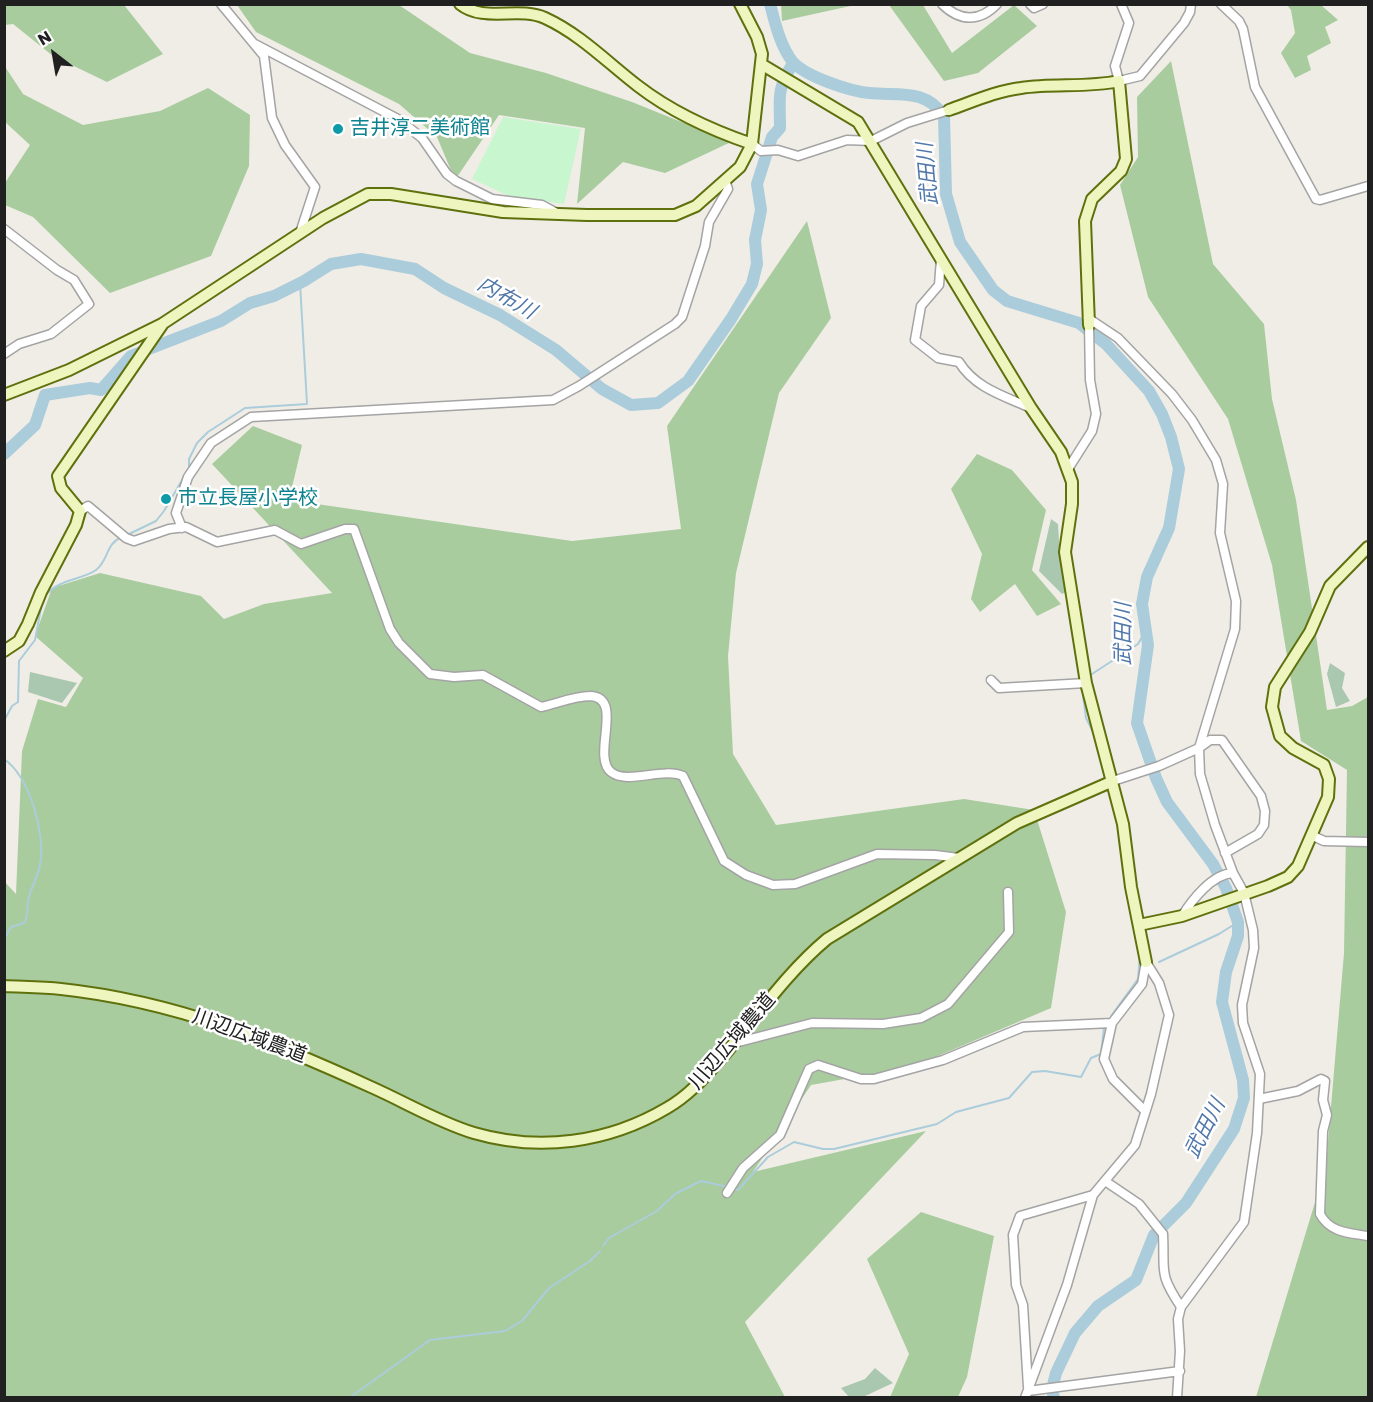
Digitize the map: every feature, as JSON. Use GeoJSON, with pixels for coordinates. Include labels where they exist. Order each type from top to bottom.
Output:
{"type":"FeatureCollection","features":[{"type":"Feature","properties":{"kind":"street"},"geometry":{"type":"LineString","coordinates":[[221,4],[255,44],[266,61],[268,100],[275,127],[285,146],[315,187],[300,233]]}},
{"type":"Feature","properties":{"kind":"street"},"geometry":{"type":"LineString","coordinates":[[460,4],[476,13],[518,12],[544,18],[570,32],[673,111],[729,137],[757,147],[798,156],[847,140],[871,141],[900,126],[1009,90],[1055,85],[1095,86],[1140,76],[1184,23],[1190,12],[1191,4]]}},
{"type":"Feature","properties":{"kind":"street"},"geometry":{"type":"LineString","coordinates":[[4,395],[69,370],[162,324],[300,233],[369,194],[391,194],[503,212],[675,215],[696,206],[757,147],[765,66],[757,37],[740,4]]}},
{"type":"Feature","properties":{"kind":"street"},"geometry":{"type":"LineString","coordinates":[[942,4],[967,19],[986,15],[997,4]]}},
{"type":"Feature","properties":{"kind":"street"},"geometry":{"type":"LineString","coordinates":[[1030,4],[1034,8],[1043,4]]}},
{"type":"Feature","properties":{"kind":"street"},"geometry":{"type":"LineString","coordinates":[[1068,469],[1092,430],[1096,414],[1090,380],[1085,221],[1092,199],[1121,171],[1126,159],[1119,81],[1115,66],[1129,23],[1121,4]]}},
{"type":"Feature","properties":{"kind":"street"},"geometry":{"type":"LineString","coordinates":[[1221,4],[1244,29],[1255,87],[1316,199],[1368,186]]}},
{"type":"Feature","properties":{"kind":"street"},"geometry":{"type":"LineString","coordinates":[[255,44],[339,86],[411,128],[430,148],[447,174],[456,181],[492,199],[542,205],[555,212]]}},
{"type":"Feature","properties":{"kind":"street"},"geometry":{"type":"LineString","coordinates":[[765,66],[858,122],[1031,408],[1061,452],[1068,469],[1072,482],[1072,504],[1065,552],[1086,683],[1123,824],[1131,888],[1146,962],[1142,984],[1112,1023],[1104,1059],[1113,1079],[1146,1111]]}},
{"type":"Feature","properties":{"kind":"street"},"geometry":{"type":"LineString","coordinates":[[182,528],[176,513],[188,477],[211,442],[250,417],[480,403],[532,403],[553,400],[579,386],[675,324],[682,317],[705,246],[709,222],[728,189],[725,180]]}},
{"type":"Feature","properties":{"kind":"street"},"geometry":{"type":"LineString","coordinates":[[4,229],[57,270],[74,280],[89,304],[51,334],[19,344],[4,354]]}},
{"type":"Feature","properties":{"kind":"street"},"geometry":{"type":"LineString","coordinates":[[941,259],[939,285],[921,306],[915,340],[938,358],[959,362],[965,372],[983,387],[1031,408]]}},
{"type":"Feature","properties":{"kind":"street"},"geometry":{"type":"LineString","coordinates":[[1088,322],[1118,338],[1172,394],[1192,420],[1216,460],[1221,476],[1220,533],[1237,616],[1200,748],[1204,793],[1225,853],[1229,873],[1241,894],[1253,930],[1254,948],[1243,994],[1243,1014],[1260,1074],[1259,1099],[1244,1222],[1181,1307],[1178,1319],[1180,1371],[1177,1398]]}},
{"type":"Feature","properties":{"kind":"street"},"geometry":{"type":"LineString","coordinates":[[80,511],[61,488],[58,476],[162,324]]}},
{"type":"Feature","properties":{"kind":"street"},"geometry":{"type":"LineString","coordinates":[[4,651],[19,641],[40,592],[76,525],[80,511],[88,506],[126,538],[134,541],[169,529],[191,528],[217,542],[275,530],[301,544],[345,528],[354,529],[390,629],[399,643],[427,672],[454,677],[483,675],[541,707],[592,696],[602,701],[606,708],[604,759],[608,768],[615,774],[625,776],[661,773],[683,776],[720,856],[746,875],[783,886],[817,878],[877,854],[934,855],[958,858]]}},
{"type":"Feature","properties":{"kind":"street"},"geometry":{"type":"LineString","coordinates":[[1139,925],[1182,916],[1288,877],[1298,866],[1328,797],[1329,775],[1324,765],[1293,748],[1280,736],[1273,714],[1273,697],[1282,674],[1311,632],[1330,586],[1368,547]]}},
{"type":"Feature","properties":{"kind":"street"},"geometry":{"type":"LineString","coordinates":[[991,680],[999,688],[1086,683]]}},
{"type":"Feature","properties":{"kind":"street"},"geometry":{"type":"LineString","coordinates":[[1113,781],[1160,766],[1200,748],[1210,740],[1225,742],[1265,805],[1262,830],[1225,853]]}},
{"type":"Feature","properties":{"kind":"street","name":"川辺広域農道"},"geometry":{"type":"LineString","coordinates":[[4,986],[60,989],[160,1006],[336,1070],[456,1126],[486,1136],[525,1143],[573,1141],[600,1136],[647,1119],[682,1099],[735,1043],[801,962],[827,939],[1017,823],[1113,781]]}},
{"type":"Feature","properties":{"kind":"street"},"geometry":{"type":"LineString","coordinates":[[1311,835],[1324,841],[1368,842]]}},
{"type":"Feature","properties":{"kind":"street"},"geometry":{"type":"LineString","coordinates":[[1182,916],[1194,897],[1229,873]]}},
{"type":"Feature","properties":{"kind":"street"},"geometry":{"type":"LineString","coordinates":[[735,1043],[803,1024],[902,1023],[935,1012],[958,993],[981,962],[1009,932],[1008,892]]}},
{"type":"Feature","properties":{"kind":"street"},"geometry":{"type":"LineString","coordinates":[[1027,1394],[1067,1285],[1093,1195],[1135,1145],[1146,1111],[1169,1015],[1159,983],[1146,962]]}},
{"type":"Feature","properties":{"kind":"street"},"geometry":{"type":"LineString","coordinates":[[727,1193],[732,1183],[755,1155],[780,1135],[809,1069],[818,1065],[861,1079],[874,1079],[943,1060],[1023,1027],[1112,1023]]}},
{"type":"Feature","properties":{"kind":"street"},"geometry":{"type":"LineString","coordinates":[[1259,1099],[1298,1091],[1321,1079],[1325,1081],[1323,1100],[1327,1115],[1323,1131],[1320,1214],[1327,1224],[1335,1229],[1368,1236]]}},
{"type":"Feature","properties":{"kind":"street"},"geometry":{"type":"LineString","coordinates":[[1105,1181],[1139,1204],[1163,1234],[1162,1268],[1165,1282],[1181,1307]]}},
{"type":"Feature","properties":{"kind":"street"},"geometry":{"type":"LineString","coordinates":[[1027,1394],[1023,1305],[1016,1286],[1013,1235],[1020,1216],[1093,1195]]}},
{"type":"Feature","properties":{"kind":"street"},"geometry":{"type":"LineString","coordinates":[[1027,1394],[1046,1388],[1180,1371]]}},
{"type":"Feature","properties":{"kind":"green space"},"geometry":{"type":"Polygon","coordinates":[[[781,4],[855,4],[855,5],[782,21],[781,4]]]}},
{"type":"Feature","properties":{"kind":"green space"},"geometry":{"type":"Polygon","coordinates":[[[4,5],[124,5],[163,54],[107,82],[53,56],[13,24],[5,25],[4,5]]]}},
{"type":"Feature","properties":{"kind":"green space"},"geometry":{"type":"Polygon","coordinates":[[[237,5],[399,5],[470,53],[546,73],[632,102],[731,142],[665,173],[623,162],[577,204],[585,128],[499,115],[455,180],[437,137],[399,104],[256,32],[237,5]]]}},
{"type":"Feature","properties":{"kind":"green space"},"geometry":{"type":"Polygon","coordinates":[[[889,5],[923,5],[952,53],[1014,5],[1037,26],[978,73],[944,81],[889,5]]]}},
{"type":"Feature","properties":{"kind":"green space"},"geometry":{"type":"Polygon","coordinates":[[[1287,5],[1321,5],[1338,20],[1325,27],[1331,43],[1307,56],[1311,70],[1295,78],[1281,53],[1295,33],[1291,10],[1287,5]]]}},
{"type":"Feature","properties":{"kind":"green space"},"geometry":{"type":"Polygon","coordinates":[[[1171,61],[1213,264],[1264,324],[1272,399],[1296,500],[1327,710],[1352,706],[1368,697],[1368,1397],[1256,1397],[1326,1166],[1344,953],[1347,770],[1301,741],[1272,565],[1228,419],[1148,297],[1120,185],[1138,157],[1137,97],[1171,61]]]}},
{"type":"Feature","properties":{"kind":"green space"},"geometry":{"type":"Polygon","coordinates":[[[4,65],[23,94],[83,125],[160,111],[208,88],[250,115],[249,166],[211,256],[110,293],[33,217],[5,205],[5,183],[30,145],[5,122],[4,65]]]}},
{"type":"Feature","properties":{"kind":"green space"},"geometry":{"type":"Polygon","coordinates":[[[503,117],[581,129],[564,204],[509,196],[472,179],[503,117]]]}},
{"type":"Feature","properties":{"kind":"green space"},"geometry":{"type":"Polygon","coordinates":[[[807,221],[831,318],[779,393],[736,573],[728,656],[733,754],[776,825],[964,799],[1034,810],[1066,912],[1051,1008],[912,1067],[811,1085],[753,1172],[926,1131],[745,1322],[785,1397],[5,1398],[4,881],[16,894],[22,751],[38,699],[66,707],[83,678],[35,636],[52,588],[100,573],[201,596],[224,619],[264,604],[332,593],[212,464],[253,426],[302,445],[289,500],[572,541],[681,529],[667,426],[807,221]]]}},
{"type":"Feature","properties":{"kind":"green space"},"geometry":{"type":"Polygon","coordinates":[[[977,454],[1012,470],[1046,510],[1032,570],[1061,604],[1037,616],[1015,584],[980,612],[971,599],[982,554],[951,489],[977,454]]]}},
{"type":"Feature","properties":{"kind":"green space"},"geometry":{"type":"Polygon","coordinates":[[[1051,519],[1058,524],[1060,559],[1068,591],[1062,594],[1039,571],[1051,519]]]}},
{"type":"Feature","properties":{"kind":"green space"},"geometry":{"type":"Polygon","coordinates":[[[1330,663],[1345,673],[1342,688],[1350,701],[1336,707],[1327,674],[1330,663]]]}},
{"type":"Feature","properties":{"kind":"green space"},"geometry":{"type":"Polygon","coordinates":[[[30,672],[77,683],[62,703],[28,692],[30,672]]]}},
{"type":"Feature","properties":{"kind":"green space"},"geometry":{"type":"Polygon","coordinates":[[[921,1212],[994,1236],[967,1377],[958,1397],[890,1397],[909,1354],[867,1259],[921,1212]]]}},
{"type":"Feature","properties":{"kind":"green space"},"geometry":{"type":"Polygon","coordinates":[[[875,1368],[893,1383],[863,1397],[849,1397],[841,1388],[865,1379],[875,1368]]]}},
{"type":"Feature","properties":{"kind":"waterway","name":"武田川"},"geometry":{"type":"LineString","coordinates":[[770,4],[784,48],[792,61],[806,72],[850,89],[869,93],[920,97],[937,107],[944,116],[946,194],[960,242],[993,290],[1007,301],[1079,323],[1106,344],[1149,391],[1162,414],[1171,437],[1179,469],[1169,528],[1147,577],[1142,604],[1148,645],[1137,723],[1167,802],[1213,864],[1226,888],[1238,922],[1238,936],[1226,972],[1222,1002],[1243,1080],[1244,1098],[1234,1129],[1186,1203],[1154,1235],[1136,1280],[1098,1306],[1075,1333],[1056,1373],[1052,1389],[1054,1398]]}},
{"type":"Feature","properties":{"kind":"waterway","name":"内布川"},"geometry":{"type":"LineString","coordinates":[[4,454],[35,425],[45,395],[90,388],[101,390],[131,356],[221,321],[250,303],[274,296],[304,281],[331,264],[361,259],[415,269],[444,288],[500,315],[556,350],[602,389],[631,405],[658,403],[688,381],[752,284],[757,264],[755,240],[761,210],[757,184],[772,137],[780,128],[781,88],[793,63]]}},
{"type":"Feature","properties":{"kind":"waterway"},"geometry":{"type":"LineString","coordinates":[[127,535],[156,521],[164,511],[189,468],[189,459],[197,443],[208,432],[245,408],[307,404],[300,283]]}},
{"type":"Feature","properties":{"kind":"waterway"},"geometry":{"type":"LineString","coordinates":[[45,596],[56,586],[96,570],[113,544],[122,537]]}},
{"type":"Feature","properties":{"kind":"waterway"},"geometry":{"type":"LineString","coordinates":[[4,721],[12,706],[18,702],[19,661],[35,640],[42,603]]}},
{"type":"Feature","properties":{"kind":"waterway"},"geometry":{"type":"LineString","coordinates":[[1092,674],[1138,644],[1146,630]]}},
{"type":"Feature","properties":{"kind":"waterway"},"geometry":{"type":"LineString","coordinates":[[1083,695],[1086,718],[1094,734]]}},
{"type":"Feature","properties":{"kind":"waterway"},"geometry":{"type":"LineString","coordinates":[[4,759],[13,767],[28,793],[41,838],[39,870],[29,896],[26,920],[24,923],[11,927],[4,939]]}},
{"type":"Feature","properties":{"kind":"waterway"},"geometry":{"type":"LineString","coordinates":[[1128,898],[1130,910]]}},
{"type":"Feature","properties":{"kind":"waterway"},"geometry":{"type":"LineString","coordinates":[[1159,962],[1219,934],[1238,922]]}},
{"type":"Feature","properties":{"kind":"waterway"},"geometry":{"type":"LineString","coordinates":[[1111,1016],[1138,979],[1140,956]]}},
{"type":"Feature","properties":{"kind":"waterway"},"geometry":{"type":"LineString","coordinates":[[733,1189],[738,1190],[768,1157],[794,1142],[823,1149],[834,1149],[937,1124],[956,1112],[1009,1098],[1032,1072],[1045,1071],[1081,1077],[1091,1058],[1101,1054],[1104,1028]]}},
{"type":"Feature","properties":{"kind":"waterway"},"geometry":{"type":"LineString","coordinates":[[603,1246],[609,1238],[657,1211],[675,1194],[701,1181],[728,1187]]}},
{"type":"Feature","properties":{"kind":"waterway"},"geometry":{"type":"LineString","coordinates":[[349,1398],[430,1340],[505,1331],[522,1321],[549,1288],[590,1261],[600,1251]]}},
{"type":"Feature","properties":{"kind":"place","name":"吉井淳二美術館"},"geometry":{"type":"Point","coordinates":[338,129]}},
{"type":"Feature","properties":{"kind":"place","name":"市立長屋小学校"},"geometry":{"type":"Point","coordinates":[166,499]}}]}
